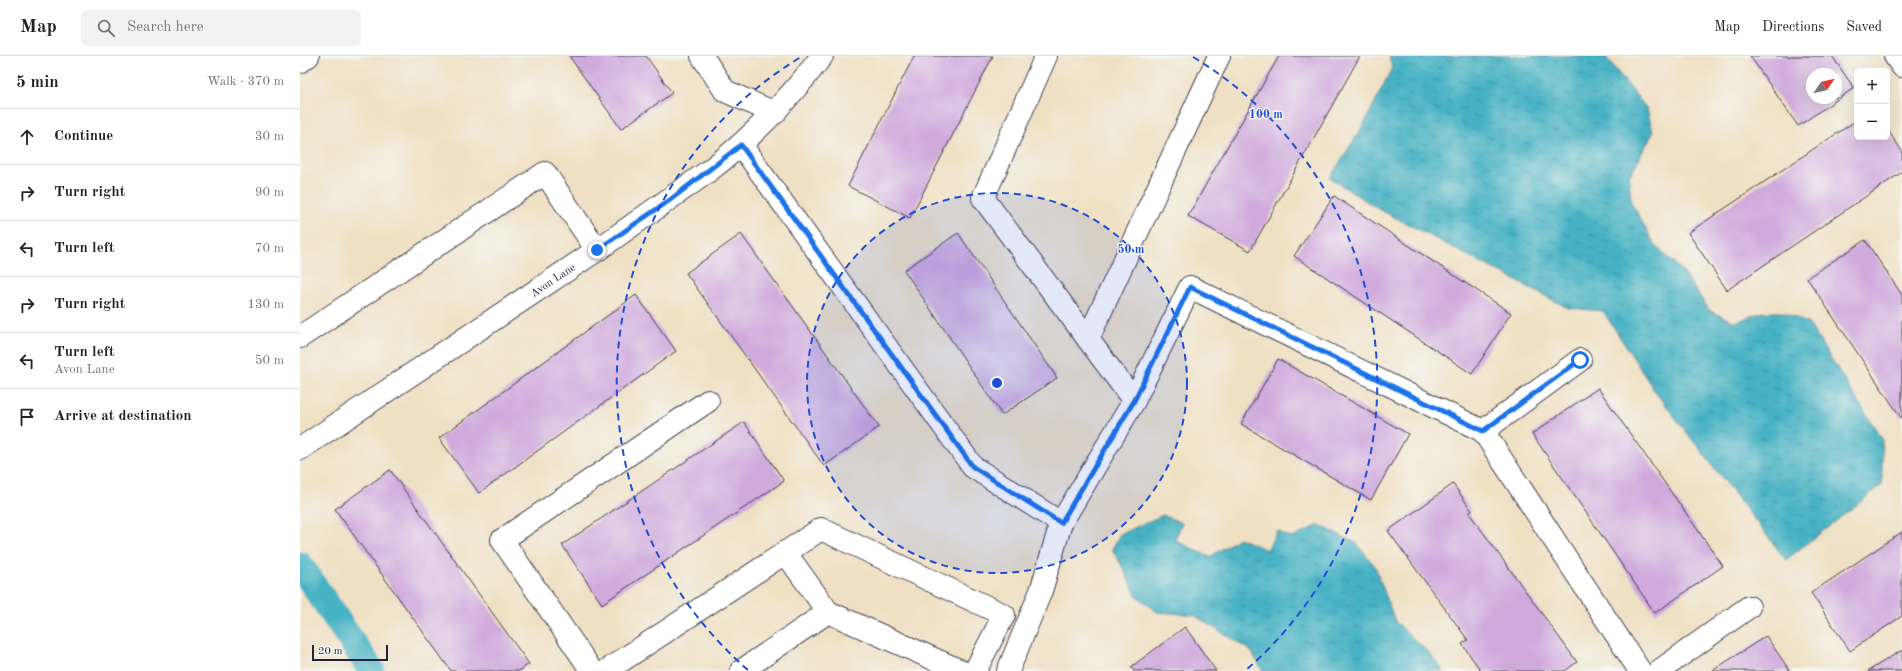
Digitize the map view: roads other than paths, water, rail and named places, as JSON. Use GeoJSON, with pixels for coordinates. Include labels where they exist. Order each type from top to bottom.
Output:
{"type":"FeatureCollection","features":[{"type":"Feature","properties":{"kind":"street"},"geometry":{"type":"LineString","coordinates":[[300,62],[308,56]]}},
{"type":"Feature","properties":{"kind":"street"},"geometry":{"type":"LineString","coordinates":[[702,56],[725,91],[775,113]]}},
{"type":"Feature","properties":{"kind":"street","name":"Avon Lane"},"geometry":{"type":"LineString","coordinates":[[300,449],[670,200],[741,145],[775,113],[822,56]]}},
{"type":"Feature","properties":{"kind":"street"},"geometry":{"type":"LineString","coordinates":[[1046,56],[983,198],[1134,401]]}},
{"type":"Feature","properties":{"kind":"street"},"geometry":{"type":"LineString","coordinates":[[1088,339],[1219,56]]}},
{"type":"Feature","properties":{"kind":"street"},"geometry":{"type":"LineString","coordinates":[[1895,56],[1902,66]]}},
{"type":"Feature","properties":{"kind":"street"},"geometry":{"type":"LineString","coordinates":[[741,145],[973,467],[1061,523]]}},
{"type":"Feature","properties":{"kind":"street"},"geometry":{"type":"LineString","coordinates":[[300,337],[545,173],[597,250]]}},
{"type":"Feature","properties":{"kind":"street"},"geometry":{"type":"LineString","coordinates":[[1008,671],[1041,591],[1061,523],[1134,401],[1190,287],[1483,431],[1640,671]]}},
{"type":"Feature","properties":{"kind":"street"},"geometry":{"type":"LineString","coordinates":[[1483,431],[1580,360]]}},
{"type":"Feature","properties":{"kind":"street"},"geometry":{"type":"LineString","coordinates":[[592,671],[502,540],[708,401]]}},
{"type":"Feature","properties":{"kind":"street"},"geometry":{"type":"LineString","coordinates":[[606,671],[820,529],[1004,615],[975,671]]}},
{"type":"Feature","properties":{"kind":"street"},"geometry":{"type":"LineString","coordinates":[[785,552],[828,612],[961,671]]}},
{"type":"Feature","properties":{"kind":"street"},"geometry":{"type":"LineString","coordinates":[[1659,671],[1749,607]]}},
{"type":"Feature","properties":{"kind":"street"},"geometry":{"type":"LineString","coordinates":[[741,671],[828,612]]}},
{"type":"Feature","properties":{"kind":"water"},"geometry":{"type":"Polygon","coordinates":[[[1389,56],[1605,56],[1647,109],[1653,132],[1629,177],[1631,202],[1655,245],[1682,271],[1710,311],[1735,322],[1763,312],[1783,312],[1809,324],[1882,439],[1882,485],[1786,560],[1656,393],[1603,311],[1568,308],[1375,207],[1330,178],[1364,124],[1392,68],[1389,56]]]}},
{"type":"Feature","properties":{"kind":"water"},"geometry":{"type":"Polygon","coordinates":[[[1163,515],[1182,523],[1175,540],[1210,557],[1239,538],[1267,550],[1277,531],[1292,538],[1319,525],[1356,543],[1375,566],[1395,621],[1432,656],[1443,671],[1263,671],[1251,651],[1194,615],[1157,612],[1136,595],[1112,549],[1120,534],[1163,515]]]}},
{"type":"Feature","properties":{"kind":"waterway"},"geometry":{"type":"LineString","coordinates":[[300,565],[372,671]]}}]}
